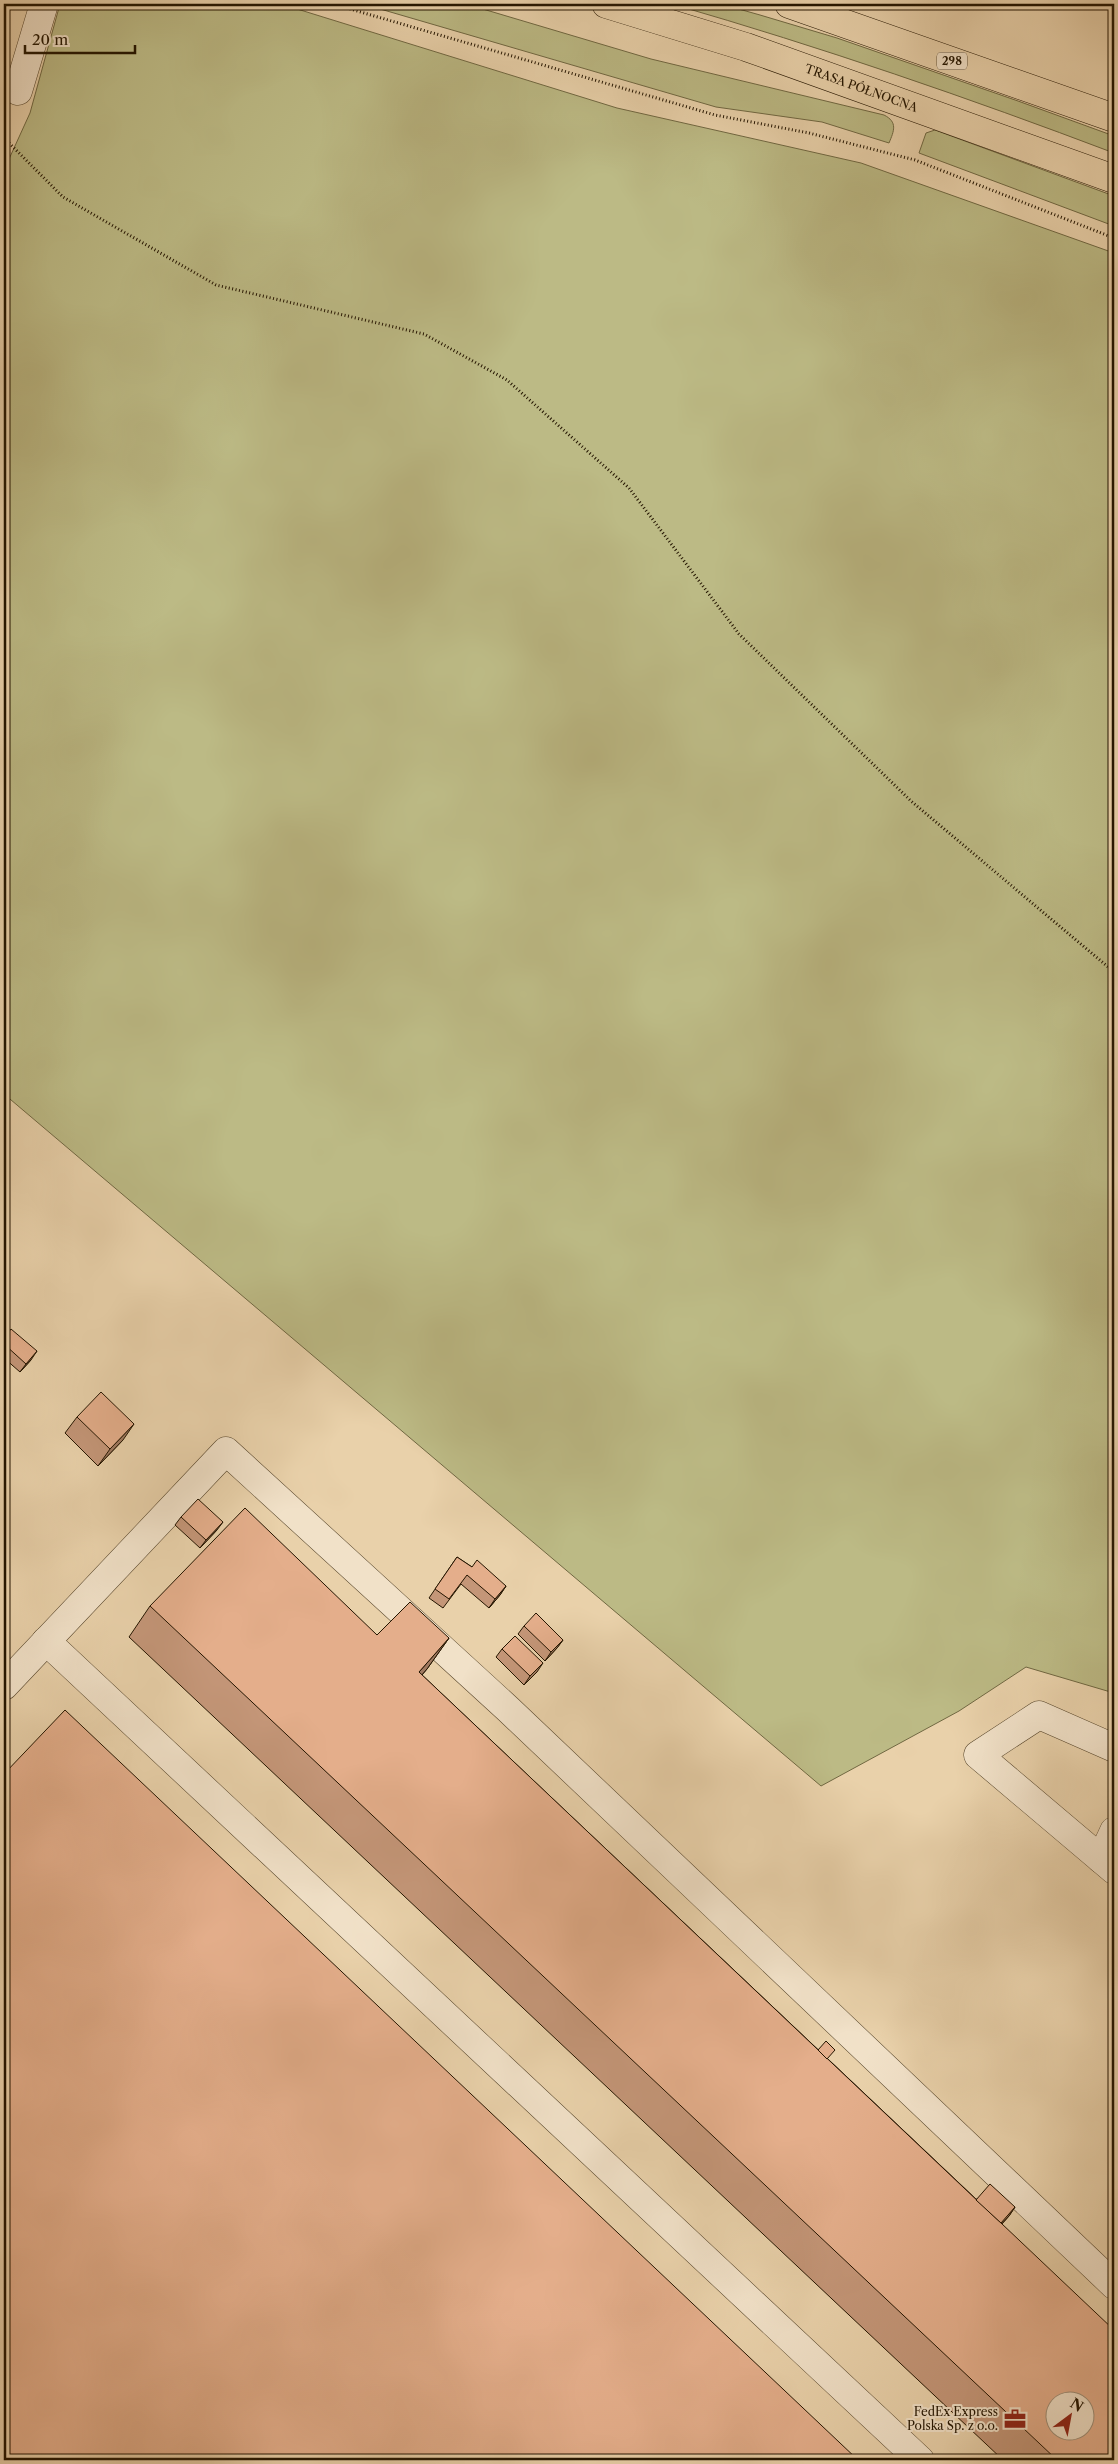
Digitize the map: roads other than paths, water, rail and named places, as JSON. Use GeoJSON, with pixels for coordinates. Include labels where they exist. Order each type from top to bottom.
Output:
{"type":"FeatureCollection","features":[{"type":"Feature","properties":{"kind":"main road","name":"TRASA PÓŁNOCNA"},"geometry":{"type":"LineString","coordinates":[[606,4],[746,47],[1114,179]]}},
{"type":"Feature","properties":{"kind":"main road","name":"298"},"geometry":{"type":"LineString","coordinates":[[789,4],[1114,118]]}},
{"type":"Feature","properties":{"kind":"street"},"geometry":{"type":"LineString","coordinates":[[27,4],[18,91],[44,4]]}},
{"type":"Feature","properties":{"kind":"street"},"geometry":{"type":"LineString","coordinates":[[4,1686],[226,1451],[508,1709],[1109,2271]]}},
{"type":"Feature","properties":{"kind":"street"},"geometry":{"type":"LineString","coordinates":[[46,1641],[920,2460]]}},
{"type":"Feature","properties":{"kind":"street"},"geometry":{"type":"LineString","coordinates":[[1108,1865],[978,1754],[1039,1715],[1114,1748]]}},
{"type":"Feature","properties":{"kind":"street"},"geometry":{"type":"LineString","coordinates":[[1108,1865],[1114,1831]]}},
{"type":"Feature","properties":{"kind":"place","name":"FedEx Express Polska Sp. z o.o."},"geometry":{"type":"Point","coordinates":[1015,2419]}}]}
